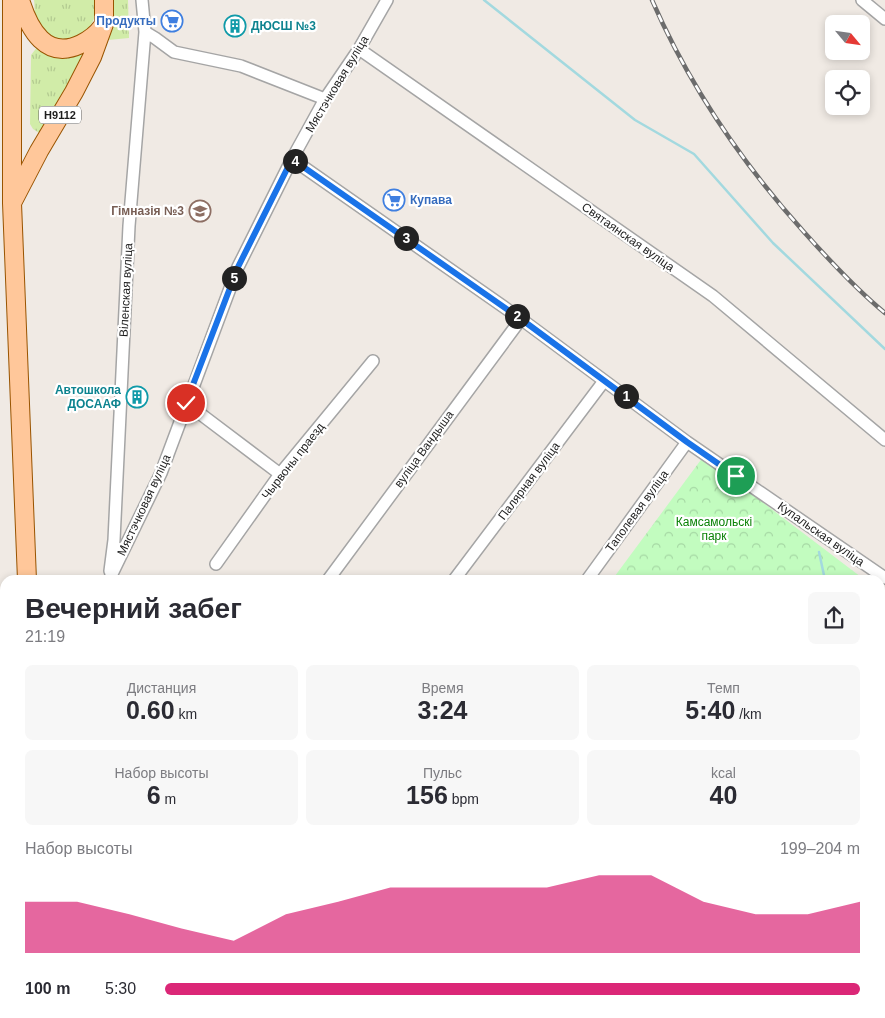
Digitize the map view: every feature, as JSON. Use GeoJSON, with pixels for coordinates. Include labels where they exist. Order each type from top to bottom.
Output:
{"type":"FeatureCollection","features":[{"type":"Feature","properties":{"kind":"main road"},"geometry":{"type":"LineString","coordinates":[[0,12],[4,0]]}},
{"type":"Feature","properties":{"kind":"main road"},"geometry":{"type":"LineString","coordinates":[[12,0],[12,203],[27,575]]}},
{"type":"Feature","properties":{"kind":"main road"},"geometry":{"type":"LineString","coordinates":[[20,0],[31,28],[39,39],[46,45],[55,48],[73,48],[95,35],[104,24]]}},
{"type":"Feature","properties":{"kind":"main road","name":"Н9112"},"geometry":{"type":"LineString","coordinates":[[12,203],[39,150],[74,92],[92,57],[104,24],[104,0]]}},
{"type":"Feature","properties":{"kind":"main road"},"geometry":{"type":"LineString","coordinates":[[0,177],[12,203]]}},
{"type":"Feature","properties":{"kind":"street","name":"Віленская вуліца"},"geometry":{"type":"LineString","coordinates":[[110,575],[114,540],[129,226],[145,32],[142,0]]}},
{"type":"Feature","properties":{"kind":"street","name":"Мястэчковая вуліца"},"geometry":{"type":"LineString","coordinates":[[112,575],[161,473],[238,267],[292,159],[325,99],[359,49],[387,0]]}},
{"type":"Feature","properties":{"kind":"street"},"geometry":{"type":"LineString","coordinates":[[862,0],[885,19]]}},
{"type":"Feature","properties":{"kind":"street"},"geometry":{"type":"LineString","coordinates":[[145,32],[174,52],[241,66],[325,99]]}},
{"type":"Feature","properties":{"kind":"street","name":"Святаянская вуліца"},"geometry":{"type":"LineString","coordinates":[[359,49],[713,296],[885,440]]}},
{"type":"Feature","properties":{"kind":"street","name":"Купальская вуліца"},"geometry":{"type":"LineString","coordinates":[[292,159],[521,319],[687,442],[881,575]]}},
{"type":"Feature","properties":{"kind":"street","name":"вуліца Вандыша"},"geometry":{"type":"LineString","coordinates":[[332,575],[521,319]]}},
{"type":"Feature","properties":{"kind":"street","name":"Чырвоны праезд"},"geometry":{"type":"LineString","coordinates":[[216,564],[280,474],[374,362]]}},
{"type":"Feature","properties":{"kind":"street","name":"Палярная вуліца"},"geometry":{"type":"LineString","coordinates":[[458,575],[604,381]]}},
{"type":"Feature","properties":{"kind":"street"},"geometry":{"type":"LineString","coordinates":[[186,403],[280,474]]}},
{"type":"Feature","properties":{"kind":"street","name":"Таполевая вуліца"},"geometry":{"type":"LineString","coordinates":[[591,575],[687,442]]}},
{"type":"Feature","properties":{"kind":"street"},"geometry":{"type":"LineString","coordinates":[[114,540],[120,544],[128,544]]}},
{"type":"Feature","properties":{"kind":"green space"},"geometry":{"type":"Polygon","coordinates":[[[34,0],[96,0],[96,9],[92,23],[86,31],[71,39],[62,40],[47,35],[41,29],[36,20],[34,0]]]}},
{"type":"Feature","properties":{"kind":"green space"},"geometry":{"type":"Polygon","coordinates":[[[107,0],[128,0],[129,38],[108,40],[107,0]]]}},
{"type":"Feature","properties":{"kind":"green space"},"geometry":{"type":"Polygon","coordinates":[[[38,46],[91,47],[41,134],[33,129],[30,124],[31,55],[38,46]]]}},
{"type":"Feature","properties":{"kind":"green space","name":"Камсамольскі парк"},"geometry":{"type":"Polygon","coordinates":[[[703,457],[858,575],[616,575],[703,457]]]}},
{"type":"Feature","properties":{"kind":"waterway"},"geometry":{"type":"LineString","coordinates":[[484,0],[635,120],[694,154],[773,243],[885,349]]}},
{"type":"Feature","properties":{"kind":"waterway"},"geometry":{"type":"LineString","coordinates":[[819,552],[824,575]]}},
{"type":"Feature","properties":{"kind":"railway"},"geometry":{"type":"LineString","coordinates":[[652,0],[700,93],[738,151],[813,243],[853,284],[885,313]]}},
{"type":"Feature","properties":{"kind":"place","name":"Продукты"},"geometry":{"type":"Point","coordinates":[172,21]}},
{"type":"Feature","properties":{"kind":"place","name":"ДЮСШ №3"},"geometry":{"type":"Point","coordinates":[235,26]}},
{"type":"Feature","properties":{"kind":"place","name":"Купава"},"geometry":{"type":"Point","coordinates":[394,200]}},
{"type":"Feature","properties":{"kind":"place","name":"Гімназія №3"},"geometry":{"type":"Point","coordinates":[200,211]}},
{"type":"Feature","properties":{"kind":"place","name":"Автошкола ДОСААФ"},"geometry":{"type":"Point","coordinates":[137,397]}},
{"type":"Feature","properties":{"kind":"route"},"geometry":{"type":"LineString","coordinates":[[186,403],[238,267],[292,159],[437,259],[736,476]]}}]}
